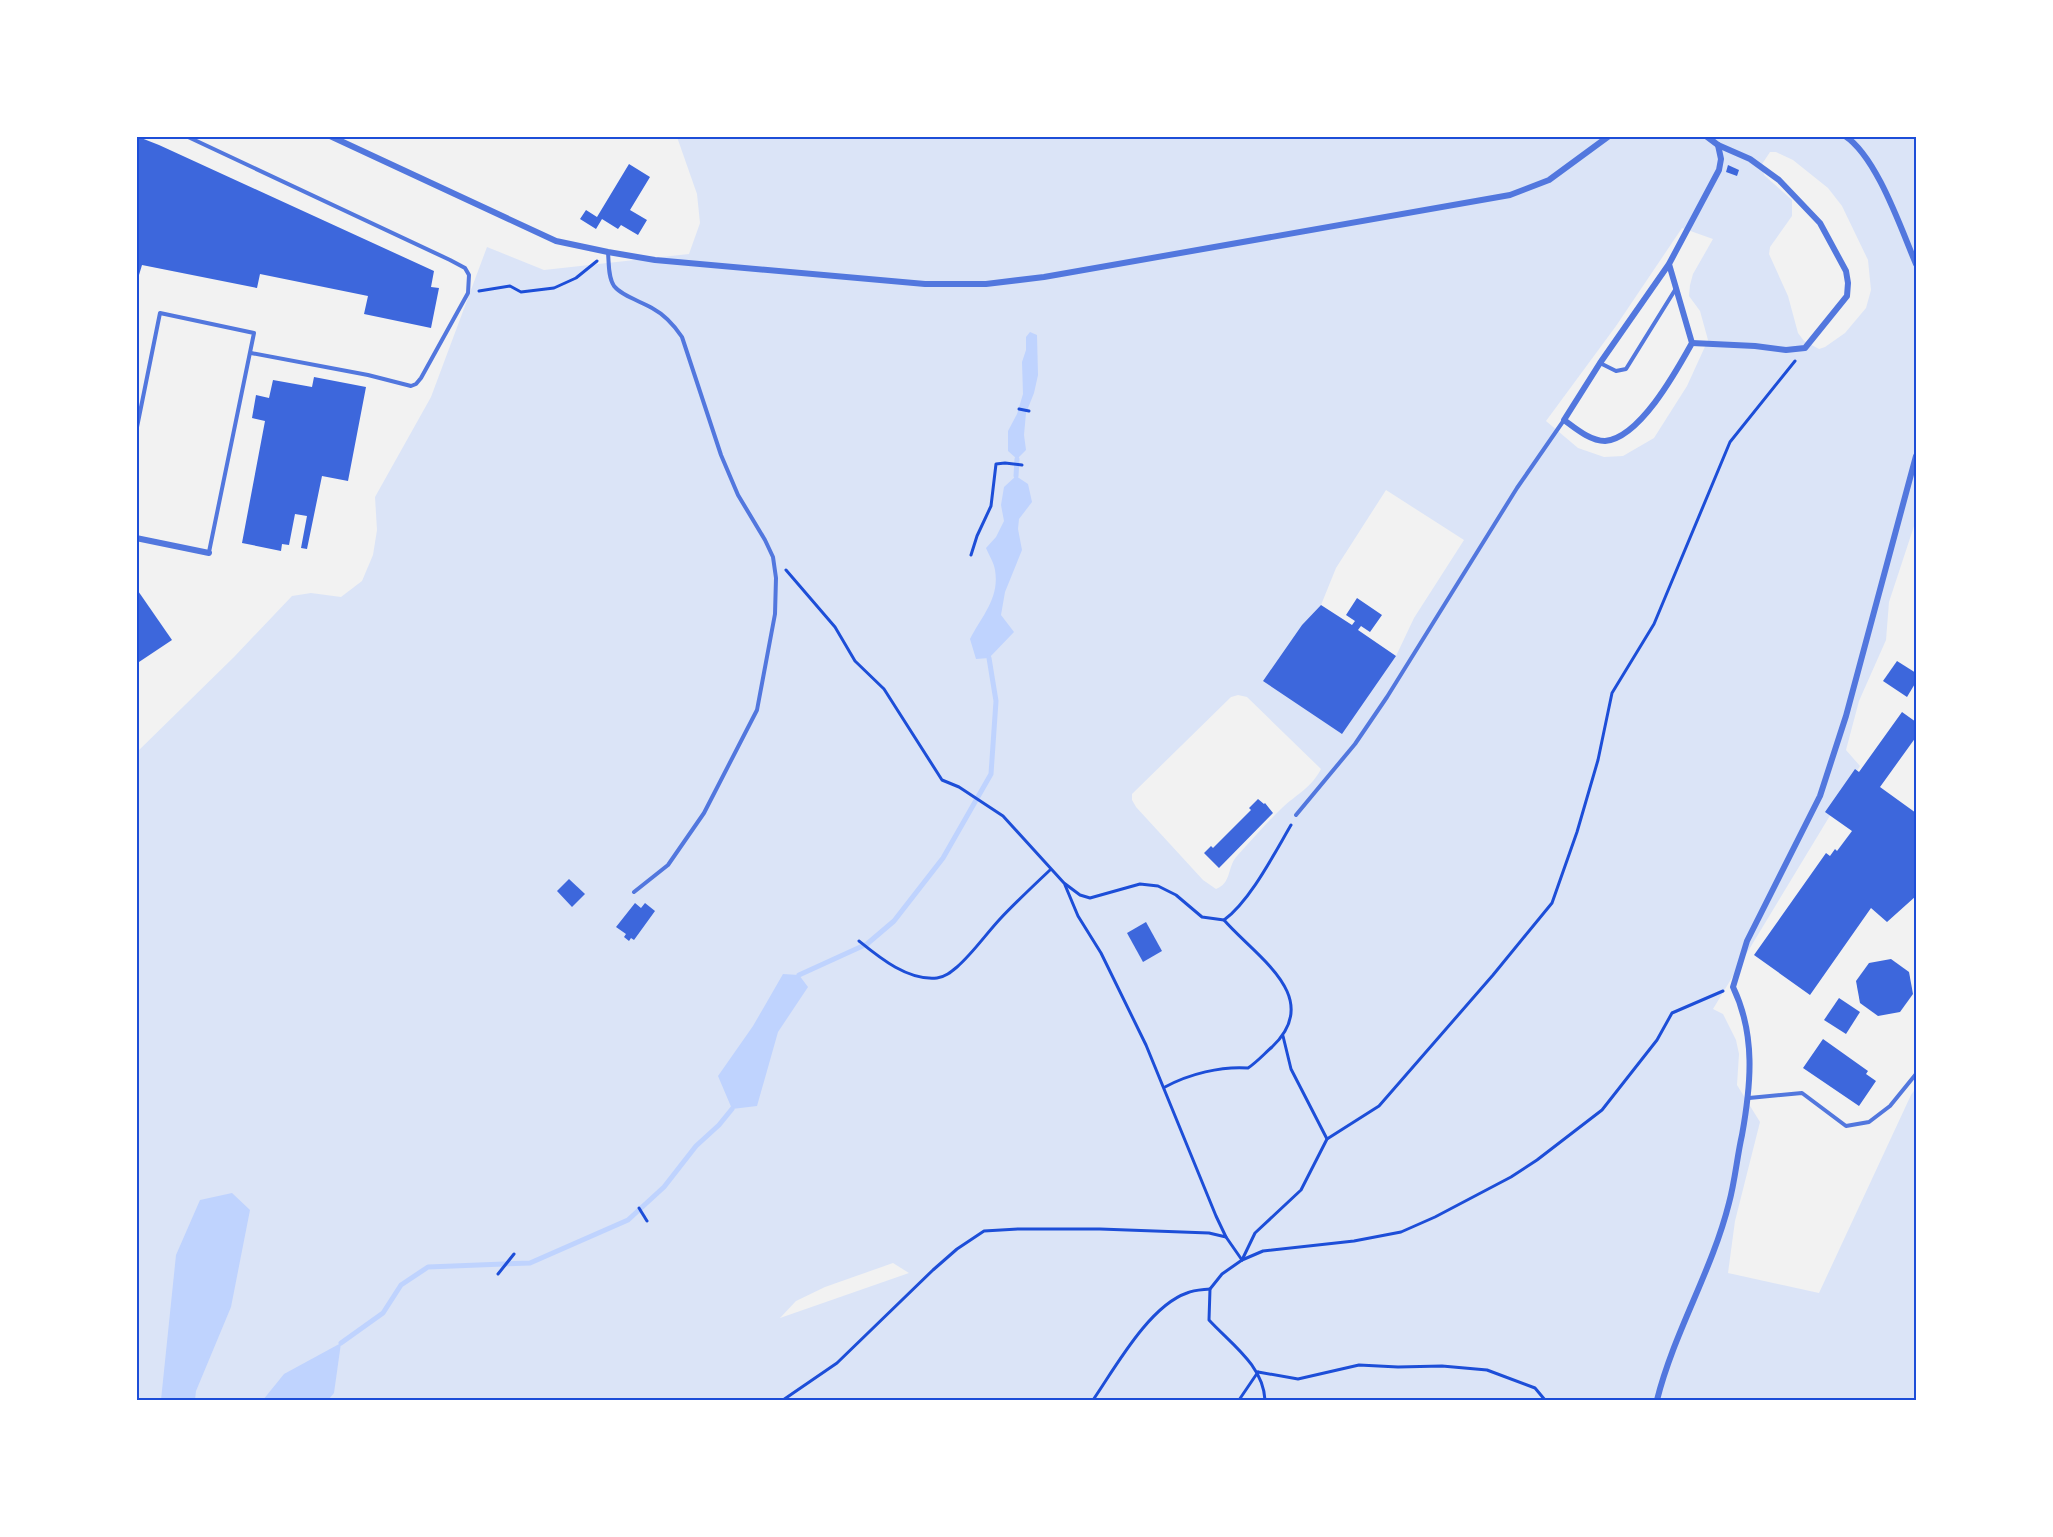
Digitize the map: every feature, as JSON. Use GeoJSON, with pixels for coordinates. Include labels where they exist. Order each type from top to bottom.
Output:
{"type":"FeatureCollection","features":[{"type":"Feature","properties":{"kind":"street"},"geometry":{"type":"LineString","coordinates":[[330,136],[556,241],[655,260],[925,284],[986,284],[1044,277],[1510,195],[1549,180],[1609,136]]}},
{"type":"Feature","properties":{"kind":"street"},"geometry":{"type":"LineString","coordinates":[[1692,343],[1786,350],[1805,348],[1847,296],[1848,283],[1846,271],[1820,223],[1779,180],[1750,159],[1718,145],[1706,136]]}},
{"type":"Feature","properties":{"kind":"street"},"geometry":{"type":"LineString","coordinates":[[1845,136],[1869,162],[1917,264]]}},
{"type":"Feature","properties":{"kind":"street"},"geometry":{"type":"LineString","coordinates":[[1669,264],[1692,343],[1670,383],[1634,426],[1605,441],[1587,436],[1564,420],[1600,363],[1669,264],[1719,170],[1721,159],[1718,145]]}},
{"type":"Feature","properties":{"kind":"street"},"geometry":{"type":"LineString","coordinates":[[1657,1401],[1676,1340],[1710,1258],[1729,1203],[1749,1098],[1750,1058],[1741,1004],[1733,987],[1747,941],[1820,796],[1846,716],[1917,456]]}},
{"type":"Feature","properties":{"kind":"street"},"geometry":{"type":"LineString","coordinates":[[136,538],[209,553]]}},
{"type":"Feature","properties":{"kind":"lane"},"geometry":{"type":"LineString","coordinates":[[186,136],[458,264],[465,268],[469,275],[468,294],[421,378],[411,386],[368,375],[251,353]]}},
{"type":"Feature","properties":{"kind":"lane"},"geometry":{"type":"LineString","coordinates":[[608,252],[614,285],[672,322],[682,337],[721,455],[738,495],[773,557],[776,578],[775,614],[757,710],[704,813],[668,865],[634,892]]}},
{"type":"Feature","properties":{"kind":"lane"},"geometry":{"type":"LineString","coordinates":[[1600,363],[1616,371],[1626,369],[1677,287]]}},
{"type":"Feature","properties":{"kind":"lane"},"geometry":{"type":"LineString","coordinates":[[136,432],[160,313],[254,333],[209,553]]}},
{"type":"Feature","properties":{"kind":"lane"},"geometry":{"type":"LineString","coordinates":[[1296,815],[1355,744],[1517,488],[1564,420]]}},
{"type":"Feature","properties":{"kind":"lane"},"geometry":{"type":"LineString","coordinates":[[1749,1098],[1802,1093],[1846,1126],[1869,1122],[1890,1106],[1917,1074]]}},
{"type":"Feature","properties":{"kind":"path"},"geometry":{"type":"LineString","coordinates":[[468,294],[510,286],[521,292],[554,288],[576,278],[608,252]]}},
{"type":"Feature","properties":{"kind":"path"},"geometry":{"type":"LineString","coordinates":[[1242,1260],[1255,1233],[1301,1190],[1327,1139],[1379,1106],[1552,903],[1577,832],[1598,760],[1612,693],[1654,624],[1730,442],[1805,348]]}},
{"type":"Feature","properties":{"kind":"path"},"geometry":{"type":"LineString","coordinates":[[1019,409],[1029,411]]}},
{"type":"Feature","properties":{"kind":"path"},"geometry":{"type":"LineString","coordinates":[[971,555],[991,506],[996,464],[1022,465]]}},
{"type":"Feature","properties":{"kind":"path"},"geometry":{"type":"LineString","coordinates":[[773,557],[835,627],[855,661],[884,689],[942,780],[959,787],[1003,816],[1064,883],[1080,895],[1090,898],[1140,884],[1158,886],[1176,895],[1202,916],[1224,920],[1238,937],[1275,971],[1290,995],[1289,1026],[1283,1036],[1248,1068],[1235,1067],[1204,1073],[1178,1079],[1165,1086]]}},
{"type":"Feature","properties":{"kind":"path"},"geometry":{"type":"LineString","coordinates":[[1224,920],[1234,912],[1269,863],[1296,815]]}},
{"type":"Feature","properties":{"kind":"path"},"geometry":{"type":"LineString","coordinates":[[859,941],[902,970],[920,976],[937,978],[949,974],[1050,870]]}},
{"type":"Feature","properties":{"kind":"path"},"geometry":{"type":"LineString","coordinates":[[1064,883],[1078,915],[1106,963],[1165,1086],[1226,1237],[1242,1260]]}},
{"type":"Feature","properties":{"kind":"path"},"geometry":{"type":"LineString","coordinates":[[1265,1401],[1258,1372],[1209,1320],[1210,1289],[1222,1274],[1242,1260],[1263,1251],[1354,1241],[1401,1232],[1511,1177],[1602,1110],[1657,1040],[1672,1012],[1733,987]]}},
{"type":"Feature","properties":{"kind":"path"},"geometry":{"type":"LineString","coordinates":[[1283,1036],[1291,1070],[1327,1139]]}},
{"type":"Feature","properties":{"kind":"path"},"geometry":{"type":"LineString","coordinates":[[639,1208],[647,1221]]}},
{"type":"Feature","properties":{"kind":"path"},"geometry":{"type":"LineString","coordinates":[[783,1401],[837,1363],[949,1256],[984,1232],[1018,1228],[1100,1229],[1209,1233],[1226,1237]]}},
{"type":"Feature","properties":{"kind":"path"},"geometry":{"type":"LineString","coordinates":[[498,1274],[514,1254]]}},
{"type":"Feature","properties":{"kind":"path"},"geometry":{"type":"LineString","coordinates":[[1093,1401],[1154,1315],[1172,1300],[1187,1292],[1210,1289]]}},
{"type":"Feature","properties":{"kind":"path"},"geometry":{"type":"LineString","coordinates":[[1258,1372],[1299,1379],[1359,1365],[1442,1366],[1487,1370],[1534,1388],[1545,1401]]}},
{"type":"Feature","properties":{"kind":"path"},"geometry":{"type":"LineString","coordinates":[[1239,1401],[1258,1372]]}},
{"type":"Feature","properties":{"kind":"shaded area"},"geometry":{"type":"Polygon","coordinates":[[[677,137],[1916,137],[1916,520],[1889,602],[1886,640],[1859,701],[1846,750],[1860,766],[1713,1009],[1723,1014],[1736,1040],[1739,1054],[1737,1085],[1760,1122],[1735,1221],[1728,1273],[1819,1293],[1916,1088],[1916,1400],[137,1400],[137,752],[234,657],[292,596],[311,593],[341,597],[362,581],[373,555],[377,530],[375,497],[431,397],[487,247],[544,270],[689,254],[700,223],[697,194],[677,137]],[[1770,152],[1762,164],[1764,175],[1792,200],[1792,216],[1770,247],[1769,254],[1788,296],[1798,333],[1804,341],[1819,349],[1845,333],[1866,308],[1871,290],[1868,260],[1842,206],[1828,188],[1793,160],[1776,152],[1770,152]],[[1682,228],[1616,326],[1546,421],[1578,448],[1604,457],[1623,456],[1654,438],[1687,386],[1708,340],[1700,311],[1689,296],[1690,285],[1693,274],[1713,239],[1682,228]],[[1386,490],[1336,568],[1321,605],[1302,625],[1263,681],[1396,656],[1414,618],[1464,540],[1386,490]],[[1238,695],[1231,697],[1132,794],[1136,807],[1203,880],[1216,889],[1225,883],[1237,856],[1276,814],[1308,786],[1321,769],[1247,697],[1238,695]],[[893,1263],[825,1287],[796,1301],[780,1318],[909,1273],[893,1263]]]}},
{"type":"Feature","properties":{"kind":"water"},"geometry":{"type":"Polygon","coordinates":[[[1030,332],[1037,335],[1038,375],[1026,413],[1024,435],[1026,450],[1017,459],[1008,451],[1008,431],[1017,414],[1023,394],[1022,362],[1026,350],[1026,337],[1030,332]]]}},
{"type":"Feature","properties":{"kind":"water"},"geometry":{"type":"Polygon","coordinates":[[[1016,476],[1028,484],[1032,502],[1019,519],[1018,529],[1022,550],[1005,592],[1001,615],[1014,632],[989,658],[976,659],[970,639],[992,598],[996,580],[994,567],[986,548],[996,537],[1004,521],[1001,505],[1004,487],[1016,476]]]}},
{"type":"Feature","properties":{"kind":"water"},"geometry":{"type":"Polygon","coordinates":[[[783,974],[799,975],[808,987],[778,1032],[757,1106],[732,1109],[718,1076],[753,1026],[783,974]]]}},
{"type":"Feature","properties":{"kind":"water"},"geometry":{"type":"Polygon","coordinates":[[[232,1193],[250,1210],[231,1307],[196,1391],[195,1400],[161,1400],[176,1255],[200,1200],[232,1193]]]}},
{"type":"Feature","properties":{"kind":"water"},"geometry":{"type":"Polygon","coordinates":[[[341,1343],[334,1393],[328,1400],[263,1400],[284,1374],[341,1343]]]}},
{"type":"Feature","properties":{"kind":"building"},"geometry":{"type":"Polygon","coordinates":[[[136,136],[434,271],[431,287],[439,288],[431,328],[364,314],[368,296],[260,274],[257,288],[142,265],[136,285],[136,136]]]}},
{"type":"Feature","properties":{"kind":"building"},"geometry":{"type":"Polygon","coordinates":[[[629,164],[650,177],[630,210],[647,220],[638,235],[621,225],[618,229],[602,219],[596,229],[580,219],[586,210],[597,217],[629,164]]]}},
{"type":"Feature","properties":{"kind":"building"},"geometry":{"type":"Polygon","coordinates":[[[1728,165],[1739,170],[1737,176],[1726,172],[1728,165]]]}},
{"type":"Feature","properties":{"kind":"building"},"geometry":{"type":"Polygon","coordinates":[[[314,377],[366,387],[348,481],[322,476],[307,549],[301,548],[307,516],[295,514],[289,545],[282,544],[281,551],[242,543],[265,421],[252,418],[256,395],[269,398],[273,380],[312,387],[314,377]]]}},
{"type":"Feature","properties":{"kind":"building"},"geometry":{"type":"Polygon","coordinates":[[[136,588],[172,640],[136,664],[136,588]]]}},
{"type":"Feature","properties":{"kind":"building"},"geometry":{"type":"Polygon","coordinates":[[[1357,598],[1382,615],[1370,632],[1361,626],[1358,630],[1396,656],[1342,734],[1263,681],[1302,625],[1321,605],[1352,625],[1355,621],[1346,615],[1357,598]]]}},
{"type":"Feature","properties":{"kind":"building"},"geometry":{"type":"Polygon","coordinates":[[[1897,661],[1916,673],[1916,682],[1907,697],[1883,681],[1897,661]]]}},
{"type":"Feature","properties":{"kind":"building"},"geometry":{"type":"Polygon","coordinates":[[[1902,712],[1916,722],[1916,737],[1880,787],[1916,813],[1916,896],[1887,922],[1871,908],[1810,995],[1754,955],[1826,853],[1830,856],[1835,849],[1837,851],[1852,831],[1825,812],[1855,769],[1859,772],[1902,712]]]}},
{"type":"Feature","properties":{"kind":"building"},"geometry":{"type":"Polygon","coordinates":[[[1258,799],[1265,803],[1273,813],[1219,868],[1204,853],[1211,846],[1213,848],[1251,810],[1249,808],[1258,799]]]}},
{"type":"Feature","properties":{"kind":"building"},"geometry":{"type":"Polygon","coordinates":[[[569,879],[585,894],[572,907],[557,891],[569,879]]]}},
{"type":"Feature","properties":{"kind":"building"},"geometry":{"type":"Polygon","coordinates":[[[635,903],[641,908],[645,903],[655,911],[634,940],[631,938],[629,941],[624,937],[626,934],[616,927],[635,903]]]}},
{"type":"Feature","properties":{"kind":"building"},"geometry":{"type":"Polygon","coordinates":[[[1146,922],[1162,951],[1143,962],[1127,933],[1146,922]]]}},
{"type":"Feature","properties":{"kind":"building"},"geometry":{"type":"Polygon","coordinates":[[[1891,959],[1909,972],[1913,994],[1900,1012],[1878,1016],[1860,1003],[1856,981],[1869,963],[1891,959]]]}},
{"type":"Feature","properties":{"kind":"building"},"geometry":{"type":"Polygon","coordinates":[[[1839,998],[1860,1012],[1846,1034],[1824,1020],[1839,998]]]}},
{"type":"Feature","properties":{"kind":"building"},"geometry":{"type":"Polygon","coordinates":[[[1823,1039],[1868,1071],[1866,1074],[1876,1081],[1859,1106],[1803,1068],[1823,1039]]]}},
{"type":"Feature","properties":{"kind":"waterway"},"geometry":{"type":"LineString","coordinates":[[1016,476],[1017,459]]}},
{"type":"Feature","properties":{"kind":"waterway"},"geometry":{"type":"LineString","coordinates":[[799,975],[867,944],[894,921],[943,858],[991,774],[996,701],[989,658]]}},
{"type":"Feature","properties":{"kind":"waterway"},"geometry":{"type":"LineString","coordinates":[[341,1343],[383,1313],[401,1285],[428,1267],[530,1263],[628,1220],[664,1187],[696,1146],[719,1125],[732,1109]]}}]}
